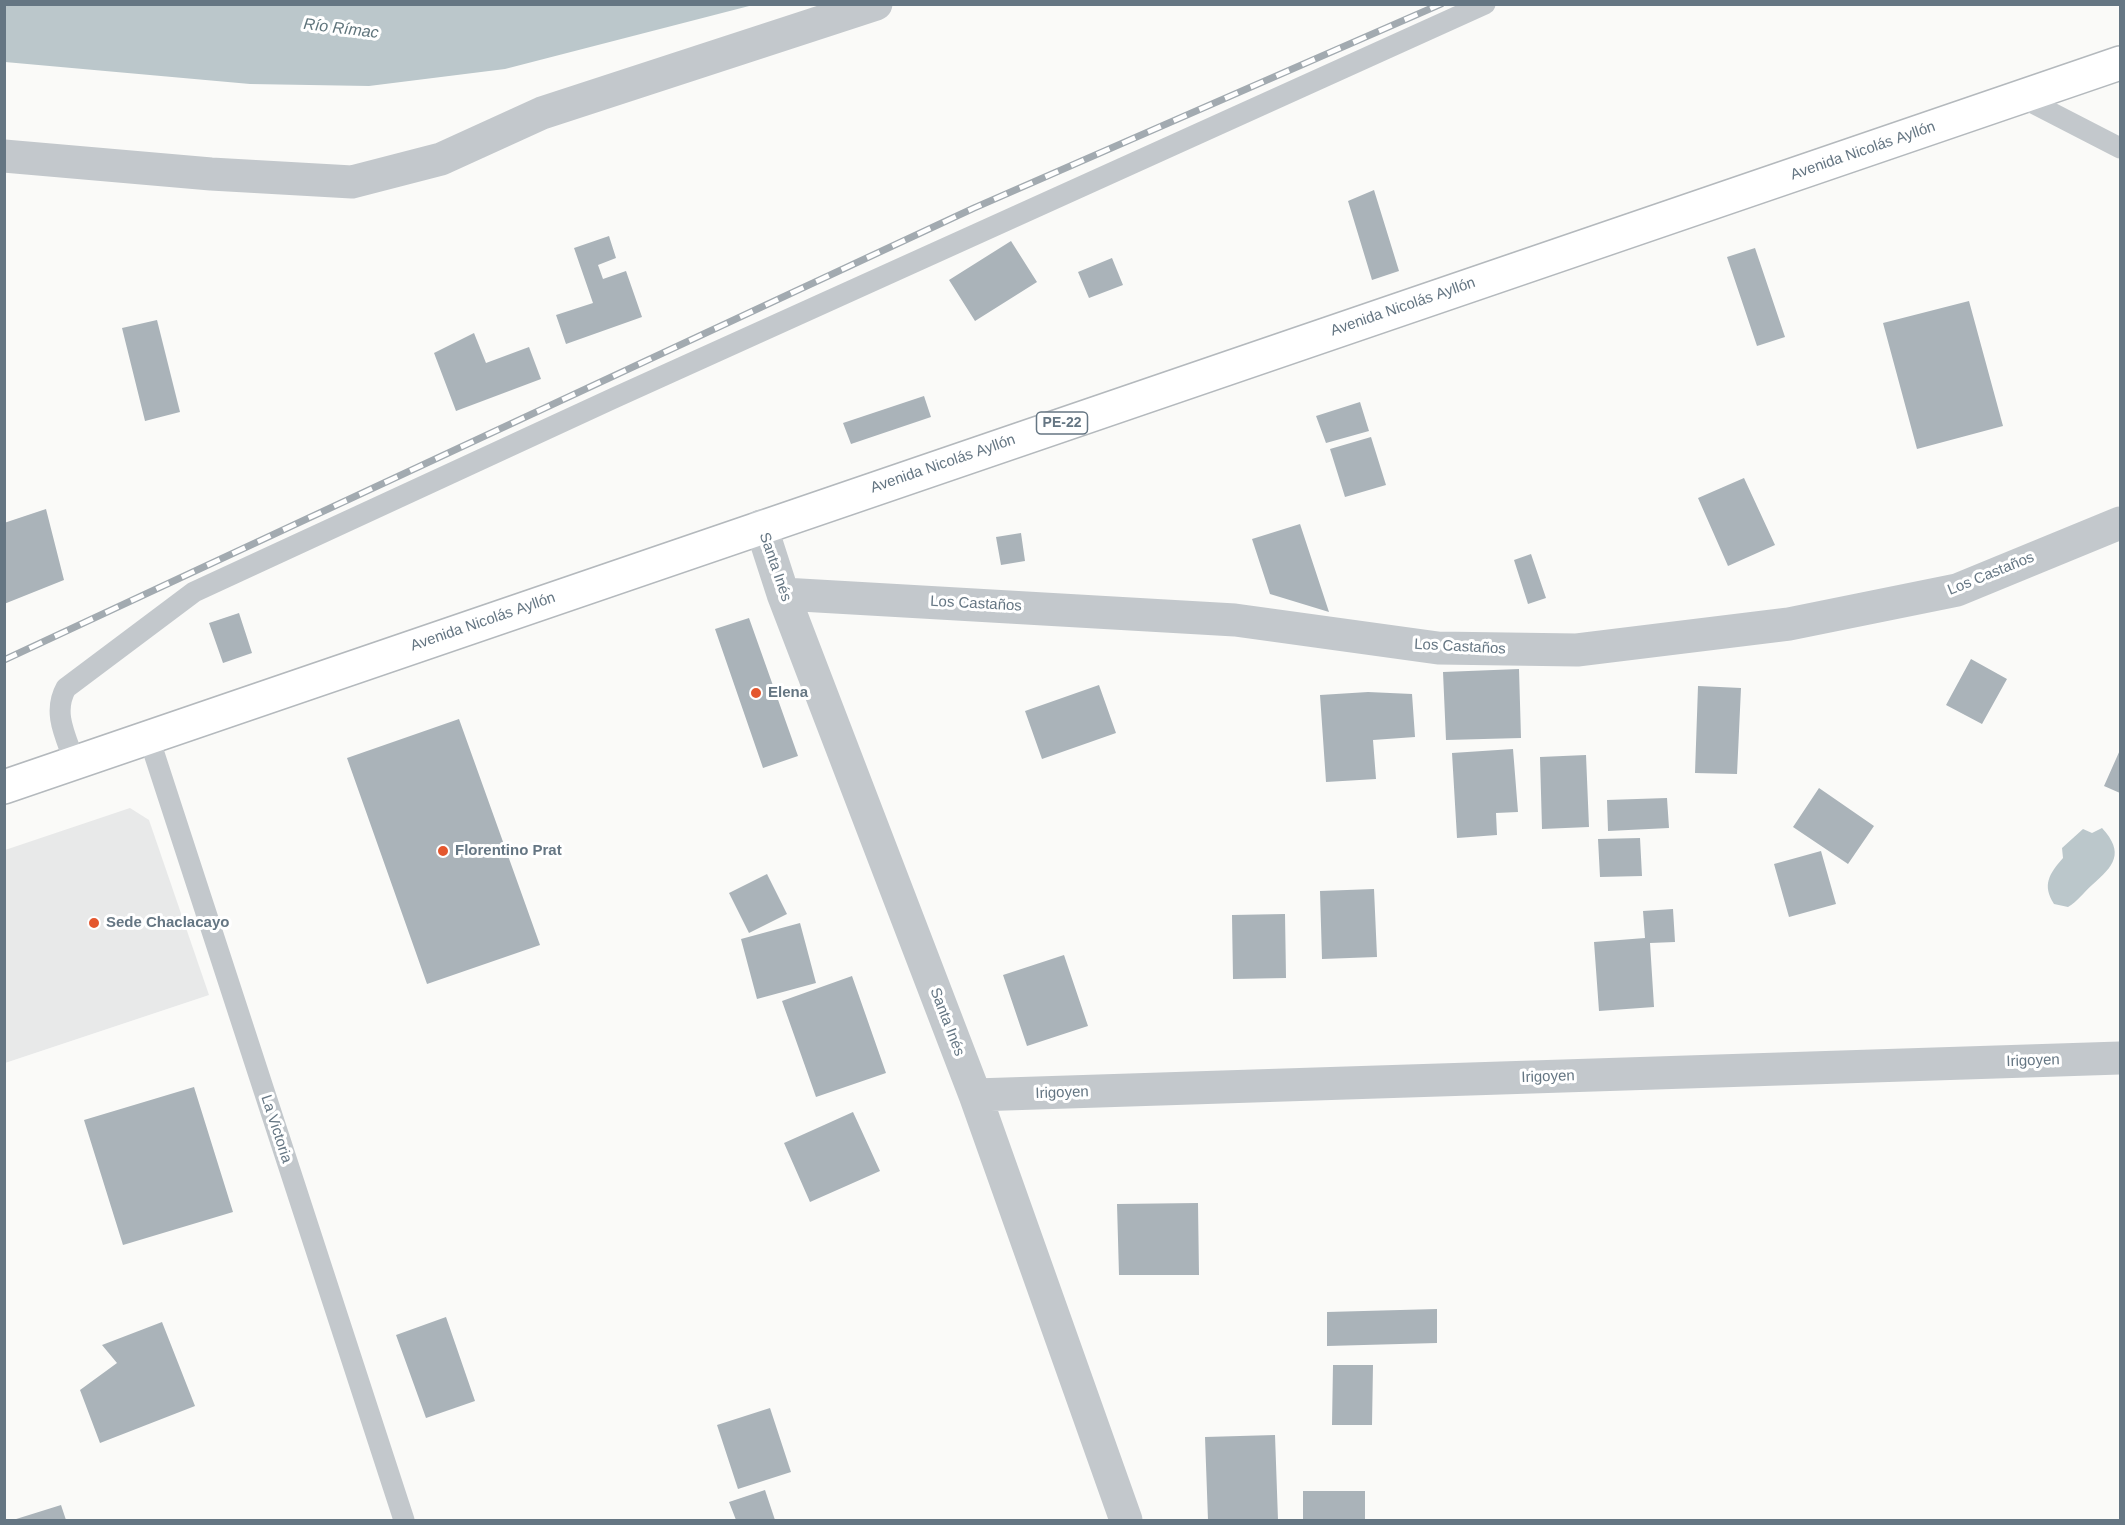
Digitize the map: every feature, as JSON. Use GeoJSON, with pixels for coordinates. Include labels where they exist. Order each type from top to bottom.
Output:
{"type":"FeatureCollection","features":[{"type":"Feature","properties":{"kind":"highway","name":"Avenida Nicolás Ayllón"},"geometry":{"type":"LineString","coordinates":[[4,787],[761,526],[2121,63]]}},
{"type":"Feature","properties":{"kind":"street"},"geometry":{"type":"LineString","coordinates":[[4,156],[352,182],[441,159],[542,113],[876,4]]}},
{"type":"Feature","properties":{"kind":"street","name":"Los Castaños"},"geometry":{"type":"LineString","coordinates":[[783,594],[1235,620],[1438,648],[1577,650],[1789,624],[1956,590],[2121,523]]}},
{"type":"Feature","properties":{"kind":"street","name":"Santa Inés"},"geometry":{"type":"LineString","coordinates":[[761,526],[783,594],[975,1095],[1126,1521]]}},
{"type":"Feature","properties":{"kind":"street","name":"Irigoyen"},"geometry":{"type":"LineString","coordinates":[[975,1095],[2121,1058]]}},
{"type":"Feature","properties":{"kind":"lane"},"geometry":{"type":"LineString","coordinates":[[75,763],[59,716],[61,697],[66,688],[194,592],[614,398],[1485,4]]}},
{"type":"Feature","properties":{"kind":"lane"},"geometry":{"type":"LineString","coordinates":[[2021,97],[2121,148]]}},
{"type":"Feature","properties":{"kind":"lane","name":"La Victoria"},"geometry":{"type":"LineString","coordinates":[[149,738],[404,1521]]}},
{"type":"Feature","properties":{"kind":"shaded area","name":"Sede Chaclacayo"},"geometry":{"type":"Polygon","coordinates":[[[130,808],[149,820],[209,995],[5,1063],[5,850],[130,808]]]}},
{"type":"Feature","properties":{"kind":"water","name":"Río Rímac"},"geometry":{"type":"Polygon","coordinates":[[[4,5],[753,5],[505,69],[369,86],[250,84],[5,62],[4,5]]]}},
{"type":"Feature","properties":{"kind":"water"},"geometry":{"type":"Polygon","coordinates":[[[2102,828],[2109,837],[2115,852],[2111,865],[2072,905],[2068,907],[2054,904],[2048,891],[2048,885],[2054,869],[2063,858],[2062,848],[2083,829],[2092,833],[2102,828]]]}},
{"type":"Feature","properties":{"kind":"building"},"geometry":{"type":"Polygon","coordinates":[[[1374,190],[1399,271],[1372,280],[1348,201],[1374,190]]]}},
{"type":"Feature","properties":{"kind":"building"},"geometry":{"type":"Polygon","coordinates":[[[609,236],[616,258],[598,265],[603,279],[626,271],[642,317],[566,344],[556,315],[593,303],[574,248],[609,236]]]}},
{"type":"Feature","properties":{"kind":"building"},"geometry":{"type":"Polygon","coordinates":[[[1011,241],[1037,282],[975,321],[949,280],[1011,241]]]}},
{"type":"Feature","properties":{"kind":"building"},"geometry":{"type":"Polygon","coordinates":[[[1755,248],[1785,337],[1757,346],[1727,257],[1755,248]]]}},
{"type":"Feature","properties":{"kind":"building"},"geometry":{"type":"Polygon","coordinates":[[[1112,258],[1123,285],[1089,298],[1078,272],[1112,258]]]}},
{"type":"Feature","properties":{"kind":"building"},"geometry":{"type":"Polygon","coordinates":[[[1969,301],[2003,426],[1917,449],[1883,323],[1969,301]]]}},
{"type":"Feature","properties":{"kind":"building"},"geometry":{"type":"Polygon","coordinates":[[[157,320],[180,412],[145,421],[122,328],[157,320]]]}},
{"type":"Feature","properties":{"kind":"building"},"geometry":{"type":"Polygon","coordinates":[[[474,333],[486,363],[529,347],[541,379],[456,411],[434,353],[474,333]]]}},
{"type":"Feature","properties":{"kind":"building"},"geometry":{"type":"Polygon","coordinates":[[[924,396],[931,417],[851,444],[843,423],[924,396]]]}},
{"type":"Feature","properties":{"kind":"building"},"geometry":{"type":"Polygon","coordinates":[[[1360,402],[1369,431],[1326,443],[1316,416],[1360,402]]]}},
{"type":"Feature","properties":{"kind":"building"},"geometry":{"type":"Polygon","coordinates":[[[1371,437],[1386,485],[1345,497],[1330,449],[1371,437]]]}},
{"type":"Feature","properties":{"kind":"building"},"geometry":{"type":"Polygon","coordinates":[[[1744,478],[1775,545],[1728,566],[1698,498],[1744,478]]]}},
{"type":"Feature","properties":{"kind":"building"},"geometry":{"type":"Polygon","coordinates":[[[46,509],[64,580],[4,604],[4,523],[46,509]]]}},
{"type":"Feature","properties":{"kind":"building"},"geometry":{"type":"Polygon","coordinates":[[[1300,524],[1329,612],[1270,594],[1252,539],[1300,524]]]}},
{"type":"Feature","properties":{"kind":"building"},"geometry":{"type":"Polygon","coordinates":[[[1021,533],[1025,561],[1001,565],[996,537],[1021,533]]]}},
{"type":"Feature","properties":{"kind":"building"},"geometry":{"type":"Polygon","coordinates":[[[1531,554],[1546,598],[1528,604],[1514,560],[1531,554]]]}},
{"type":"Feature","properties":{"kind":"building"},"geometry":{"type":"Polygon","coordinates":[[[239,613],[252,653],[223,663],[209,623],[239,613]]]}},
{"type":"Feature","properties":{"kind":"building","name":"Elena"},"geometry":{"type":"Polygon","coordinates":[[[749,618],[798,756],[763,768],[715,629],[749,618]]]}},
{"type":"Feature","properties":{"kind":"building"},"geometry":{"type":"Polygon","coordinates":[[[1971,659],[2007,679],[1982,724],[1946,705],[1971,659]]]}},
{"type":"Feature","properties":{"kind":"building"},"geometry":{"type":"Polygon","coordinates":[[[1519,669],[1521,738],[1446,740],[1443,672],[1519,669]]]}},
{"type":"Feature","properties":{"kind":"building"},"geometry":{"type":"Polygon","coordinates":[[[1099,685],[1116,733],[1042,759],[1025,711],[1099,685]]]}},
{"type":"Feature","properties":{"kind":"building"},"geometry":{"type":"Polygon","coordinates":[[[1698,686],[1741,688],[1737,774],[1695,773],[1698,686]]]}},
{"type":"Feature","properties":{"kind":"building"},"geometry":{"type":"Polygon","coordinates":[[[1368,692],[1412,694],[1415,737],[1373,740],[1376,779],[1326,782],[1320,695],[1368,692]]]}},
{"type":"Feature","properties":{"kind":"building","name":"Florentino Prat"},"geometry":{"type":"Polygon","coordinates":[[[459,719],[540,945],[427,984],[347,758],[459,719]]]}},
{"type":"Feature","properties":{"kind":"building"},"geometry":{"type":"Polygon","coordinates":[[[1513,749],[1518,812],[1496,813],[1497,835],[1457,838],[1452,753],[1513,749]]]}},
{"type":"Feature","properties":{"kind":"building"},"geometry":{"type":"Polygon","coordinates":[[[2120,750],[2120,793],[2104,786],[2120,750]]]}},
{"type":"Feature","properties":{"kind":"building"},"geometry":{"type":"Polygon","coordinates":[[[1586,755],[1589,827],[1542,829],[1540,757],[1586,755]]]}},
{"type":"Feature","properties":{"kind":"building"},"geometry":{"type":"Polygon","coordinates":[[[1819,788],[1874,826],[1848,864],[1793,827],[1819,788]]]}},
{"type":"Feature","properties":{"kind":"building"},"geometry":{"type":"Polygon","coordinates":[[[1667,798],[1669,828],[1608,831],[1607,800],[1667,798]]]}},
{"type":"Feature","properties":{"kind":"building"},"geometry":{"type":"Polygon","coordinates":[[[1640,838],[1642,876],[1600,877],[1598,839],[1640,838]]]}},
{"type":"Feature","properties":{"kind":"building"},"geometry":{"type":"Polygon","coordinates":[[[1821,851],[1836,904],[1789,917],[1774,864],[1821,851]]]}},
{"type":"Feature","properties":{"kind":"building"},"geometry":{"type":"Polygon","coordinates":[[[767,874],[787,914],[749,933],[729,893],[767,874]]]}},
{"type":"Feature","properties":{"kind":"building"},"geometry":{"type":"Polygon","coordinates":[[[1374,889],[1377,957],[1322,959],[1320,891],[1374,889]]]}},
{"type":"Feature","properties":{"kind":"building"},"geometry":{"type":"Polygon","coordinates":[[[1673,909],[1675,942],[1650,943],[1654,1007],[1599,1011],[1594,942],[1645,938],[1643,911],[1673,909]]]}},
{"type":"Feature","properties":{"kind":"building"},"geometry":{"type":"Polygon","coordinates":[[[1285,914],[1286,978],[1233,979],[1232,915],[1285,914]]]}},
{"type":"Feature","properties":{"kind":"building"},"geometry":{"type":"Polygon","coordinates":[[[800,923],[816,983],[757,999],[741,939],[800,923]]]}},
{"type":"Feature","properties":{"kind":"building"},"geometry":{"type":"Polygon","coordinates":[[[1064,955],[1088,1026],[1027,1046],[1003,975],[1064,955]]]}},
{"type":"Feature","properties":{"kind":"building"},"geometry":{"type":"Polygon","coordinates":[[[852,976],[886,1073],[816,1097],[782,1001],[852,976]]]}},
{"type":"Feature","properties":{"kind":"building"},"geometry":{"type":"Polygon","coordinates":[[[194,1087],[233,1212],[123,1245],[84,1120],[194,1087]]]}},
{"type":"Feature","properties":{"kind":"building"},"geometry":{"type":"Polygon","coordinates":[[[853,1112],[880,1171],[810,1202],[784,1143],[853,1112]]]}},
{"type":"Feature","properties":{"kind":"building"},"geometry":{"type":"Polygon","coordinates":[[[1198,1203],[1199,1275],[1119,1275],[1117,1204],[1198,1203]]]}},
{"type":"Feature","properties":{"kind":"building"},"geometry":{"type":"Polygon","coordinates":[[[1437,1309],[1437,1343],[1327,1346],[1327,1312],[1437,1309]]]}},
{"type":"Feature","properties":{"kind":"building"},"geometry":{"type":"Polygon","coordinates":[[[446,1317],[475,1401],[426,1418],[396,1335],[446,1317]]]}},
{"type":"Feature","properties":{"kind":"building"},"geometry":{"type":"Polygon","coordinates":[[[162,1322],[195,1406],[100,1443],[80,1390],[117,1363],[102,1345],[162,1322]]]}},
{"type":"Feature","properties":{"kind":"building"},"geometry":{"type":"Polygon","coordinates":[[[1333,1365],[1373,1365],[1372,1425],[1332,1425],[1333,1365]]]}},
{"type":"Feature","properties":{"kind":"building"},"geometry":{"type":"Polygon","coordinates":[[[770,1408],[791,1472],[738,1489],[717,1425],[770,1408]]]}},
{"type":"Feature","properties":{"kind":"building"},"geometry":{"type":"Polygon","coordinates":[[[1275,1435],[1278,1520],[1208,1520],[1205,1437],[1275,1435]]]}},
{"type":"Feature","properties":{"kind":"building"},"geometry":{"type":"Polygon","coordinates":[[[765,1490],[775,1520],[736,1520],[729,1502],[765,1490]]]}},
{"type":"Feature","properties":{"kind":"building"},"geometry":{"type":"Polygon","coordinates":[[[1303,1491],[1365,1491],[1365,1520],[1303,1520],[1303,1491]]]}},
{"type":"Feature","properties":{"kind":"building"},"geometry":{"type":"Polygon","coordinates":[[[61,1505],[66,1520],[13,1520],[61,1505]]]}},
{"type":"Feature","properties":{"kind":"railway"},"geometry":{"type":"LineString","coordinates":[[4,660],[974,208],[1441,4]]}},
{"type":"Feature","properties":{"kind":"place","name":"Elena"},"geometry":{"type":"Point","coordinates":[756,693]}},
{"type":"Feature","properties":{"kind":"place","name":"Florentino Prat"},"geometry":{"type":"Point","coordinates":[443,851]}},
{"type":"Feature","properties":{"kind":"place","name":"Sede Chaclacayo"},"geometry":{"type":"Point","coordinates":[94,923]}}]}
